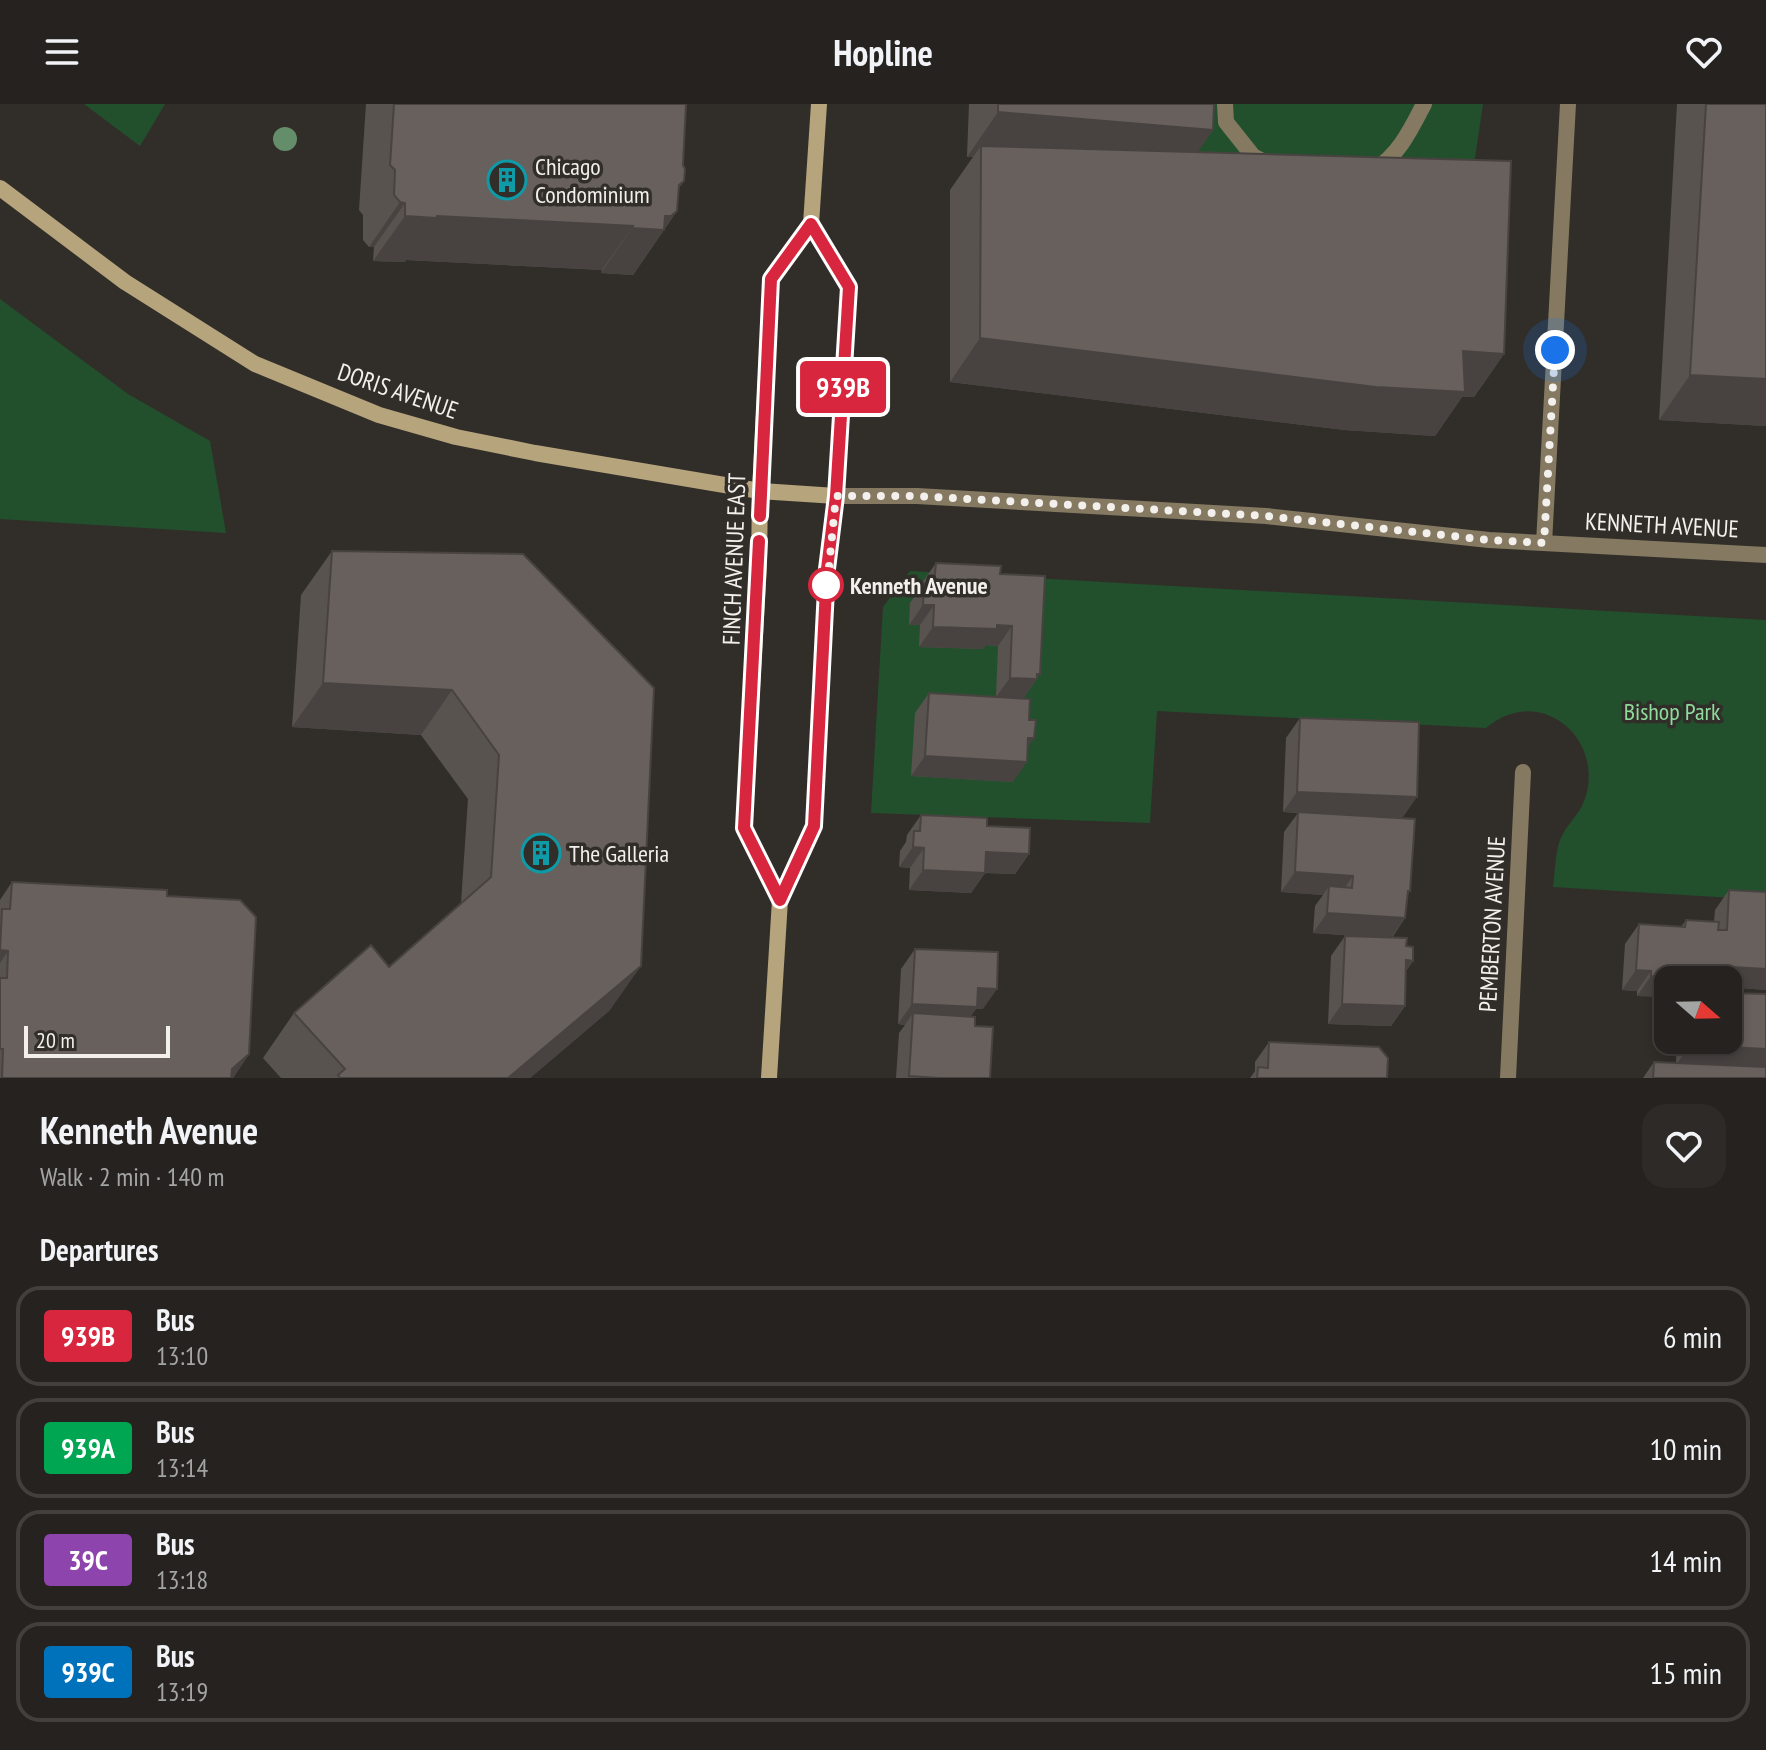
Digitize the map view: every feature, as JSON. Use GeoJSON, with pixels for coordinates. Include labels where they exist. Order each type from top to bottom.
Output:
{"type":"FeatureCollection","features":[{"type":"Feature","properties":{"kind":"main road"},"geometry":{"type":"LineString","coordinates":[[769,1078],[780,900],[814,826],[827,569],[836,496],[849,287],[811,224],[819,104]]}},
{"type":"Feature","properties":{"kind":"main road","name":"DORIS AVENUE"},"geometry":{"type":"LineString","coordinates":[[0,188],[137,290],[255,364],[379,415],[456,437],[535,453],[760,491],[836,496]]}},
{"type":"Feature","properties":{"kind":"main road","name":"FINCH AVENUE EAST"},"geometry":{"type":"LineString","coordinates":[[780,900],[744,828],[771,279],[811,224]]}},
{"type":"Feature","properties":{"kind":"street"},"geometry":{"type":"LineString","coordinates":[[1225,104],[1226,122],[1253,156],[1287,174]]}},
{"type":"Feature","properties":{"kind":"street"},"geometry":{"type":"LineString","coordinates":[[1365,175],[1389,161],[1408,136],[1424,104]]}},
{"type":"Feature","properties":{"kind":"street"},"geometry":{"type":"LineString","coordinates":[[1544,543],[1568,104]]}},
{"type":"Feature","properties":{"kind":"street","name":"KENNETH AVENUE"},"geometry":{"type":"LineString","coordinates":[[836,496],[917,496],[1266,516],[1489,540],[1766,555]]}},
{"type":"Feature","properties":{"kind":"street","name":"PEMBERTON AVENUE"},"geometry":{"type":"LineString","coordinates":[[1508,1078],[1523,772]]}},
{"type":"Feature","properties":{"kind":"green space"},"geometry":{"type":"Polygon","coordinates":[[[84,104],[165,104],[140,146],[84,104]]]}},
{"type":"Feature","properties":{"kind":"green space"},"geometry":{"type":"Polygon","coordinates":[[[1173,104],[1483,104],[1466,218],[1166,176],[1173,104]]]}},
{"type":"Feature","properties":{"kind":"green space"},"geometry":{"type":"Polygon","coordinates":[[[0,299],[128,394],[210,441],[226,533],[0,519],[0,299]]]}},
{"type":"Feature","properties":{"kind":"green space","name":"Bishop Park"},"geometry":{"type":"Polygon","coordinates":[[[910,571],[1766,620],[1766,900],[1553,887],[1559,843],[1587,793],[1588,767],[1580,742],[1562,723],[1541,713],[1524,711],[1500,718],[1486,728],[1157,711],[1150,823],[871,813],[883,607],[910,571]]]}},
{"type":"Feature","properties":{"kind":"building","name":"Chicago Condominium"},"geometry":{"type":"Polygon","coordinates":[[[394,104],[686,104],[684,181],[679,185],[677,211],[665,216],[664,230],[405,216],[405,203],[394,195],[395,170],[390,165],[394,104]]]}},
{"type":"Feature","properties":{"kind":"building"},"geometry":{"type":"Polygon","coordinates":[[[998,104],[1214,104],[1213,130],[998,112],[998,104]]]}},
{"type":"Feature","properties":{"kind":"building"},"geometry":{"type":"Polygon","coordinates":[[[1706,104],[1766,104],[1766,379],[1690,375],[1706,104]]]}},
{"type":"Feature","properties":{"kind":"building"},"geometry":{"type":"Polygon","coordinates":[[[981,146],[1511,161],[1504,354],[1463,351],[1465,392],[1376,387],[980,338],[981,146]]]}},
{"type":"Feature","properties":{"kind":"building","name":"The Galleria"},"geometry":{"type":"Polygon","coordinates":[[[332,551],[523,554],[654,688],[641,966],[508,1078],[340,1078],[338,1075],[345,1069],[294,1013],[371,945],[389,967],[491,877],[499,755],[452,690],[323,683],[332,551]]]}},
{"type":"Feature","properties":{"kind":"building"},"geometry":{"type":"Polygon","coordinates":[[[936,563],[1001,566],[1000,574],[1045,576],[1040,674],[1037,674],[1037,679],[1010,678],[1012,626],[997,625],[997,629],[933,627],[934,605],[923,605],[924,583],[934,584],[936,563]]]}},
{"type":"Feature","properties":{"kind":"building"},"geometry":{"type":"Polygon","coordinates":[[[929,693],[1030,699],[1029,720],[1036,720],[1034,738],[1028,738],[1027,762],[925,756],[929,693]]]}},
{"type":"Feature","properties":{"kind":"building"},"geometry":{"type":"Polygon","coordinates":[[[1300,718],[1419,722],[1417,797],[1297,792],[1300,718]]]}},
{"type":"Feature","properties":{"kind":"building"},"geometry":{"type":"Polygon","coordinates":[[[1298,812],[1415,819],[1405,918],[1327,913],[1329,886],[1352,888],[1353,876],[1295,872],[1298,812]]]}},
{"type":"Feature","properties":{"kind":"building"},"geometry":{"type":"Polygon","coordinates":[[[921,815],[987,818],[987,826],[1030,828],[1029,854],[986,852],[985,873],[923,870],[924,848],[913,847],[914,831],[920,831],[921,815]]]}},
{"type":"Feature","properties":{"kind":"building"},"geometry":{"type":"Polygon","coordinates":[[[12,882],[167,890],[167,896],[240,900],[256,917],[249,1054],[232,1069],[231,1078],[2,1078],[0,978],[7,978],[8,951],[0,950],[2,909],[10,909],[12,882]]]}},
{"type":"Feature","properties":{"kind":"building"},"geometry":{"type":"Polygon","coordinates":[[[1729,890],[1766,892],[1766,969],[1654,966],[1654,976],[1651,976],[1651,971],[1636,970],[1639,924],[1685,927],[1686,920],[1719,922],[1718,930],[1727,930],[1729,890]]]}},
{"type":"Feature","properties":{"kind":"building"},"geometry":{"type":"Polygon","coordinates":[[[1345,936],[1407,938],[1406,946],[1413,947],[1413,961],[1406,960],[1405,1006],[1342,1004],[1345,936]]]}},
{"type":"Feature","properties":{"kind":"building"},"geometry":{"type":"Polygon","coordinates":[[[915,949],[998,952],[997,989],[978,988],[977,1007],[912,1004],[915,949]]]}},
{"type":"Feature","properties":{"kind":"building"},"geometry":{"type":"Polygon","coordinates":[[[1742,993],[1766,994],[1766,1049],[1742,1048],[1742,993]]]}},
{"type":"Feature","properties":{"kind":"building"},"geometry":{"type":"Polygon","coordinates":[[[913,1013],[975,1017],[975,1026],[993,1027],[990,1078],[909,1076],[913,1013]]]}},
{"type":"Feature","properties":{"kind":"building"},"geometry":{"type":"Polygon","coordinates":[[[1269,1042],[1379,1047],[1388,1058],[1387,1078],[1257,1078],[1258,1067],[1268,1068],[1269,1042]]]}},
{"type":"Feature","properties":{"kind":"building"},"geometry":{"type":"Polygon","coordinates":[[[1654,1062],[1766,1067],[1766,1078],[1653,1078],[1654,1062]]]}},
{"type":"Feature","properties":{"kind":"bus line","name":"939B"},"geometry":{"type":"LineString","coordinates":[[759,541],[744,828],[780,900],[814,826],[827,569],[836,496],[849,287],[811,224],[771,279],[760,516]]}},
{"type":"Feature","properties":{"kind":"place","name":"Chicago Condominium"},"geometry":{"type":"Point","coordinates":[507,180]}},
{"type":"Feature","properties":{"kind":"place","name":"Kenneth Avenue"},"geometry":{"type":"Point","coordinates":[826,585]}},
{"type":"Feature","properties":{"kind":"place","name":"The Galleria"},"geometry":{"type":"Point","coordinates":[541,853]}},
{"type":"Feature","properties":{"kind":"route"},"geometry":{"type":"LineString","coordinates":[[826,585],[826,597],[836,496],[917,496],[1266,516],[1544,543],[1555,350]]}}]}
